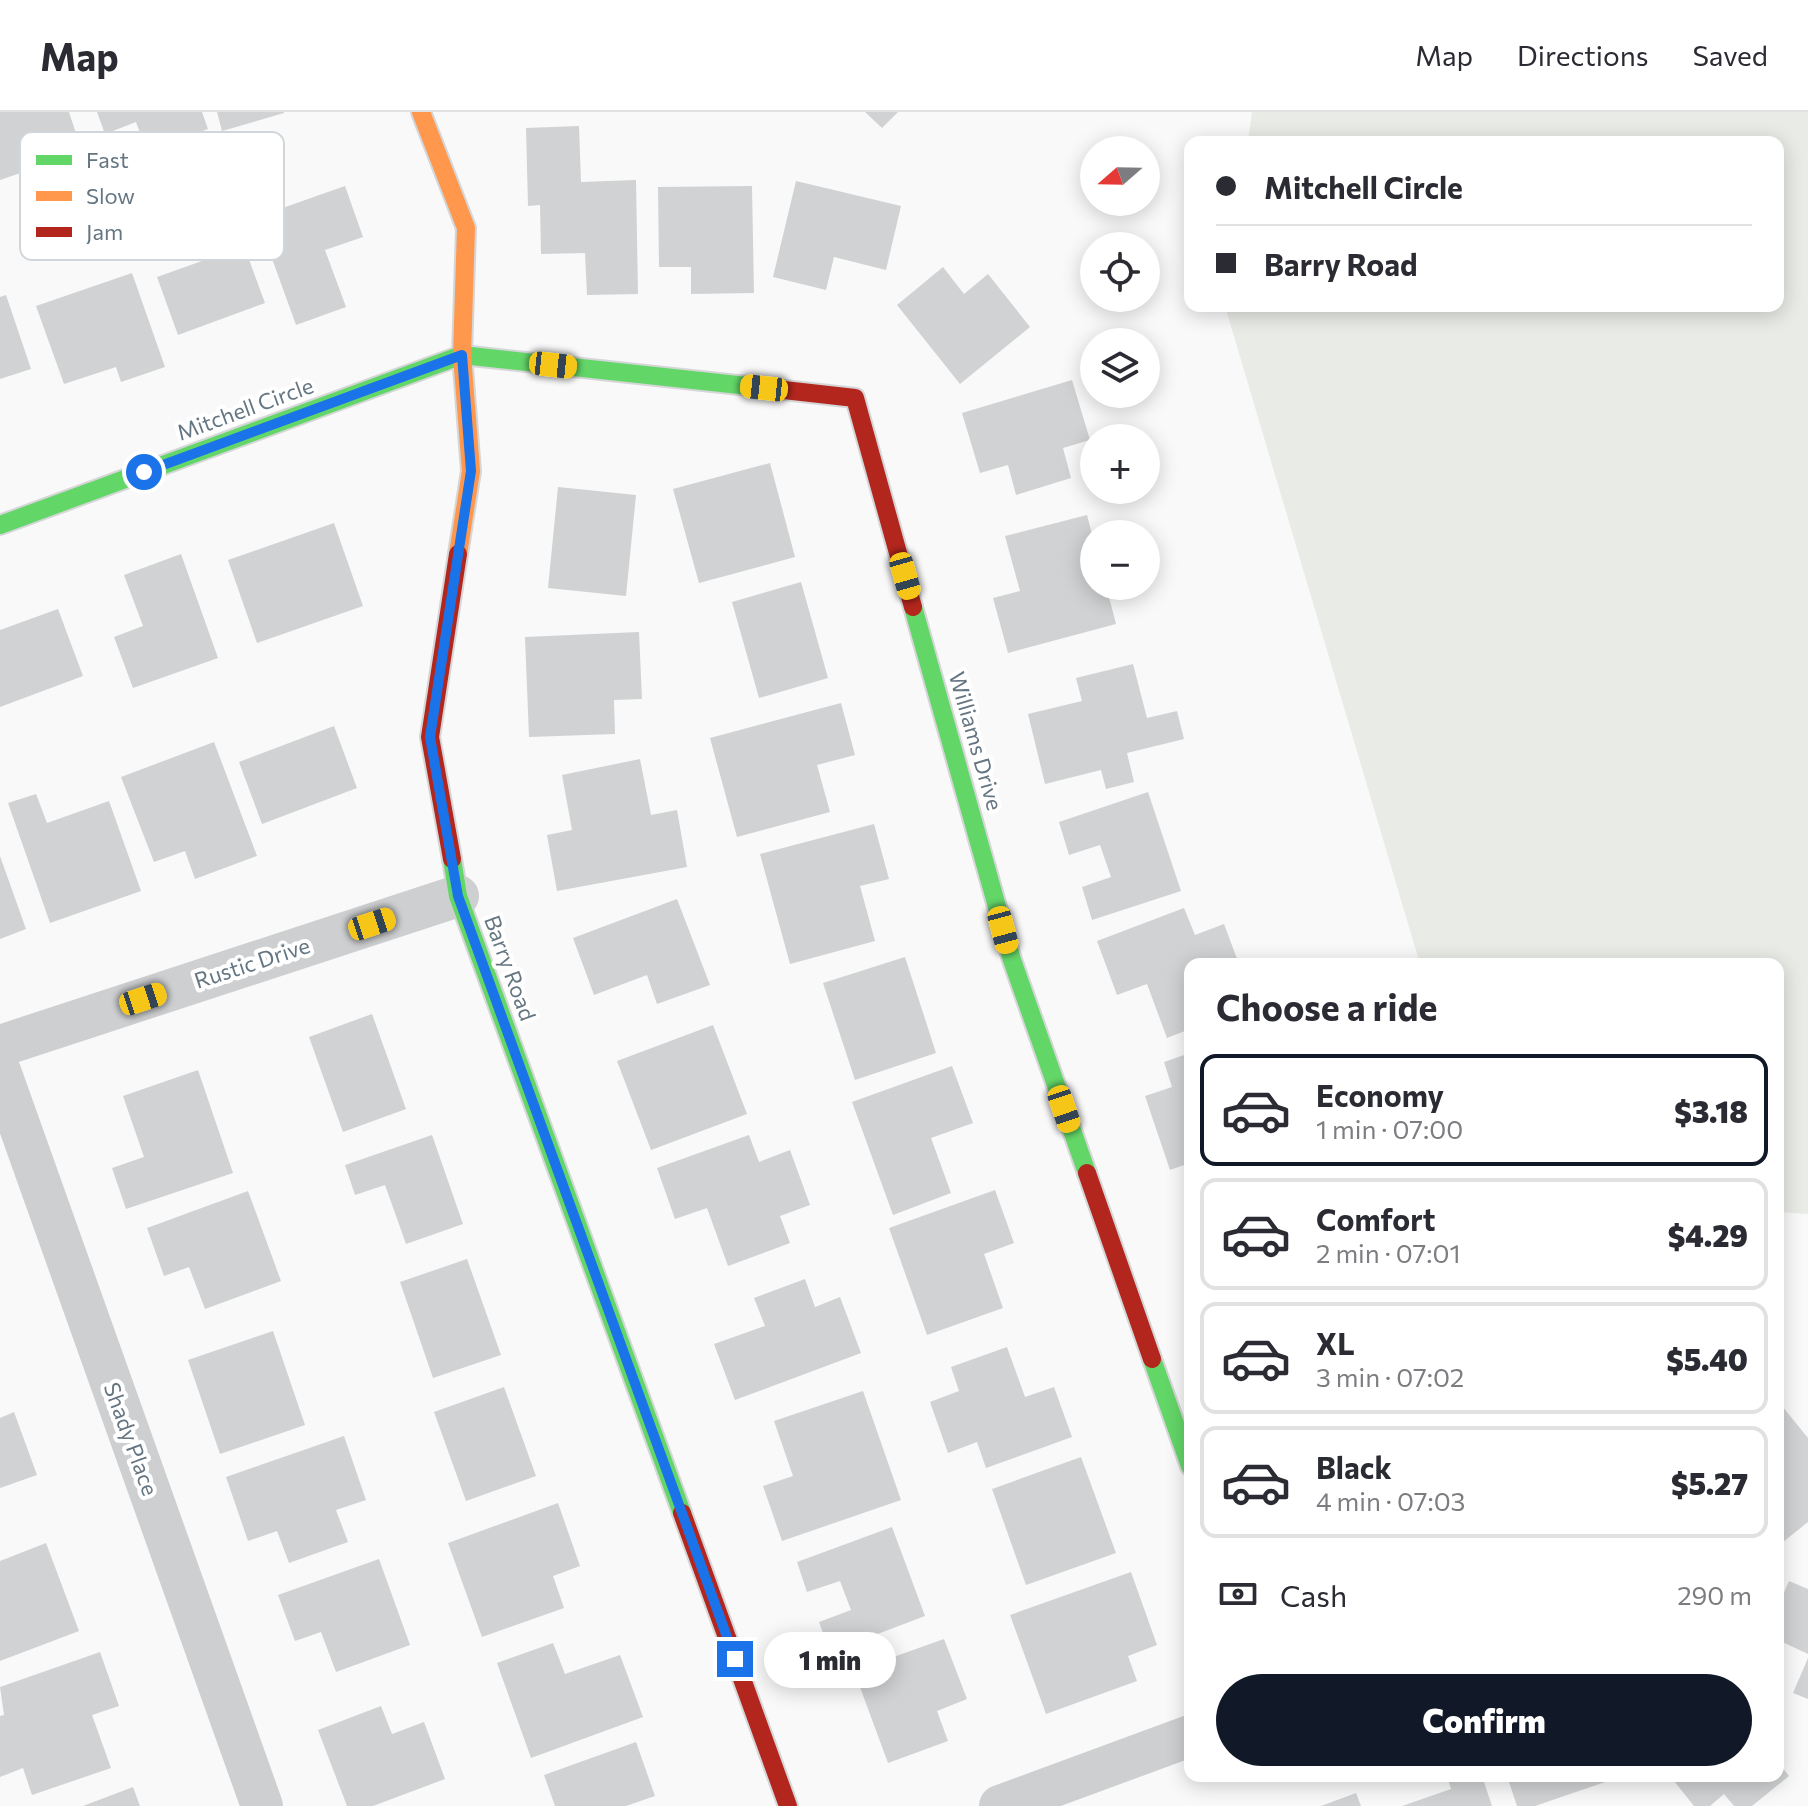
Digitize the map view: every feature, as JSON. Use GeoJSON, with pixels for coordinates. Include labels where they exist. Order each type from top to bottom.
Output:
{"type":"FeatureCollection","features":[{"type":"Feature","properties":{"kind":"street","name":"Barry Road"},"geometry":{"type":"LineString","coordinates":[[421,112],[466,228],[462,355],[471,471],[430,737],[458,896],[788,1806]]}},
{"type":"Feature","properties":{"kind":"street","name":"Mitchell Circle"},"geometry":{"type":"LineString","coordinates":[[0,525],[462,355]]}},
{"type":"Feature","properties":{"kind":"street","name":"Williams Drive"},"geometry":{"type":"LineString","coordinates":[[462,355],[855,398],[1012,960],[1184,1449]]}},
{"type":"Feature","properties":{"kind":"street","name":"Rustic Drive"},"geometry":{"type":"LineString","coordinates":[[0,1046],[458,896]]}},
{"type":"Feature","properties":{"kind":"street","name":"Shady Place"},"geometry":{"type":"LineString","coordinates":[[0,1071],[262,1806]]}},
{"type":"Feature","properties":{"kind":"street"},"geometry":{"type":"LineString","coordinates":[[1000,1806],[1184,1738]]}},
{"type":"Feature","properties":{"kind":"shaded area"},"geometry":{"type":"Polygon","coordinates":[[[1252,112],[1808,112],[1808,1214],[1784,1212],[1784,958],[1418,958],[1227,312],[1784,312],[1784,136],[1249,136],[1252,112]]]}},
{"type":"Feature","properties":{"kind":"building"},"geometry":{"type":"Polygon","coordinates":[[[0,112],[69,112],[76,132],[20,132],[20,173],[0,180],[0,112]]]}},
{"type":"Feature","properties":{"kind":"building"},"geometry":{"type":"Polygon","coordinates":[[[97,112],[202,112],[208,129],[200,132],[140,132],[136,122],[104,132],[97,112]]]}},
{"type":"Feature","properties":{"kind":"building"},"geometry":{"type":"Polygon","coordinates":[[[217,112],[284,112],[284,113],[222,131],[217,112]]]}},
{"type":"Feature","properties":{"kind":"building"},"geometry":{"type":"Polygon","coordinates":[[[865,112],[898,112],[882,128],[865,112]]]}},
{"type":"Feature","properties":{"kind":"building"},"geometry":{"type":"Polygon","coordinates":[[[579,126],[581,182],[636,180],[638,294],[587,295],[585,253],[541,254],[540,205],[528,206],[526,128],[579,126]]]}},
{"type":"Feature","properties":{"kind":"building"},"geometry":{"type":"Polygon","coordinates":[[[796,181],[901,206],[886,270],[834,257],[826,290],[773,277],[796,181]]]}},
{"type":"Feature","properties":{"kind":"building"},"geometry":{"type":"Polygon","coordinates":[[[345,186],[363,237],[325,250],[346,307],[296,325],[273,260],[284,260],[284,207],[345,186]]]}},
{"type":"Feature","properties":{"kind":"building"},"geometry":{"type":"Polygon","coordinates":[[[752,186],[754,293],[691,294],[691,267],[659,267],[658,187],[752,186]]]}},
{"type":"Feature","properties":{"kind":"building"},"geometry":{"type":"Polygon","coordinates":[[[205,260],[249,260],[265,303],[178,335],[157,277],[205,260]]]}},
{"type":"Feature","properties":{"kind":"building"},"geometry":{"type":"Polygon","coordinates":[[[943,267],[964,294],[988,274],[1030,327],[960,384],[897,305],[943,267]]]}},
{"type":"Feature","properties":{"kind":"building"},"geometry":{"type":"Polygon","coordinates":[[[132,273],[165,367],[121,382],[116,367],[64,384],[36,306],[132,273]]]}},
{"type":"Feature","properties":{"kind":"building"},"geometry":{"type":"Polygon","coordinates":[[[6,295],[31,369],[0,379],[0,297],[6,295]]]}},
{"type":"Feature","properties":{"kind":"building"},"geometry":{"type":"Polygon","coordinates":[[[1072,380],[1085,424],[1080,424],[1080,443],[1063,448],[1071,478],[1016,495],[1008,465],[980,473],[962,413],[1072,380]]]}},
{"type":"Feature","properties":{"kind":"building"},"geometry":{"type":"Polygon","coordinates":[[[770,463],[795,557],[699,583],[673,489],[770,463]]]}},
{"type":"Feature","properties":{"kind":"building"},"geometry":{"type":"Polygon","coordinates":[[[558,487],[636,495],[626,596],[548,588],[558,487]]]}},
{"type":"Feature","properties":{"kind":"building"},"geometry":{"type":"Polygon","coordinates":[[[1087,515],[1088,520],[1080,520],[1080,600],[1110,600],[1116,624],[1008,653],[993,598],[1020,591],[1005,536],[1087,515]]]}},
{"type":"Feature","properties":{"kind":"building"},"geometry":{"type":"Polygon","coordinates":[[[334,523],[363,606],[257,643],[228,560],[334,523]]]}},
{"type":"Feature","properties":{"kind":"building"},"geometry":{"type":"Polygon","coordinates":[[[181,554],[218,658],[133,688],[114,637],[143,626],[124,575],[181,554]]]}},
{"type":"Feature","properties":{"kind":"building"},"geometry":{"type":"Polygon","coordinates":[[[801,582],[828,678],[759,698],[732,602],[801,582]]]}},
{"type":"Feature","properties":{"kind":"building"},"geometry":{"type":"Polygon","coordinates":[[[58,609],[83,676],[0,707],[0,630],[58,609]]]}},
{"type":"Feature","properties":{"kind":"building"},"geometry":{"type":"Polygon","coordinates":[[[639,632],[642,699],[614,700],[615,734],[529,737],[525,637],[639,632]]]}},
{"type":"Feature","properties":{"kind":"building"},"geometry":{"type":"Polygon","coordinates":[[[1133,664],[1147,718],[1177,711],[1184,739],[1127,753],[1134,782],[1106,789],[1101,770],[1045,784],[1028,714],[1082,701],[1076,678],[1133,664]]]}},
{"type":"Feature","properties":{"kind":"building"},"geometry":{"type":"Polygon","coordinates":[[[841,703],[855,755],[817,765],[830,812],[737,837],[710,738],[841,703]]]}},
{"type":"Feature","properties":{"kind":"building"},"geometry":{"type":"Polygon","coordinates":[[[334,726],[357,788],[262,824],[239,762],[334,726]]]}},
{"type":"Feature","properties":{"kind":"building"},"geometry":{"type":"Polygon","coordinates":[[[214,742],[257,856],[195,879],[185,851],[154,862],[121,777],[214,742]]]}},
{"type":"Feature","properties":{"kind":"building"},"geometry":{"type":"Polygon","coordinates":[[[640,759],[651,815],[677,810],[687,867],[557,891],[547,835],[572,830],[562,775],[640,759]]]}},
{"type":"Feature","properties":{"kind":"building"},"geometry":{"type":"Polygon","coordinates":[[[1148,792],[1181,891],[1092,920],[1082,887],[1111,877],[1100,845],[1069,855],[1059,822],[1148,792]]]}},
{"type":"Feature","properties":{"kind":"building"},"geometry":{"type":"Polygon","coordinates":[[[36,794],[47,823],[109,801],[141,891],[50,923],[8,803],[36,794]]]}},
{"type":"Feature","properties":{"kind":"building"},"geometry":{"type":"Polygon","coordinates":[[[874,824],[889,879],[860,886],[875,941],[790,964],[760,854],[874,824]]]}},
{"type":"Feature","properties":{"kind":"building"},"geometry":{"type":"Polygon","coordinates":[[[0,856],[26,929],[0,939],[0,856]]]}},
{"type":"Feature","properties":{"kind":"building"},"geometry":{"type":"Polygon","coordinates":[[[677,899],[710,985],[657,1004],[647,975],[594,995],[573,938],[677,899]]]}},
{"type":"Feature","properties":{"kind":"building"},"geometry":{"type":"Polygon","coordinates":[[[1184,908],[1195,935],[1224,924],[1237,958],[1184,958],[1184,1031],[1167,1038],[1147,984],[1117,995],[1097,941],[1184,908]]]}},
{"type":"Feature","properties":{"kind":"building"},"geometry":{"type":"Polygon","coordinates":[[[905,957],[936,1053],[855,1080],[823,983],[905,957]]]}},
{"type":"Feature","properties":{"kind":"building"},"geometry":{"type":"Polygon","coordinates":[[[372,1014],[406,1109],[343,1132],[309,1037],[372,1014]]]}},
{"type":"Feature","properties":{"kind":"building"},"geometry":{"type":"Polygon","coordinates":[[[713,1025],[747,1114],[651,1150],[617,1061],[713,1025]]]}},
{"type":"Feature","properties":{"kind":"building"},"geometry":{"type":"Polygon","coordinates":[[[1184,1055],[1184,1165],[1170,1170],[1145,1096],[1172,1087],[1164,1062],[1184,1055]]]}},
{"type":"Feature","properties":{"kind":"building"},"geometry":{"type":"Polygon","coordinates":[[[952,1066],[973,1123],[931,1138],[951,1193],[893,1215],[852,1102],[952,1066]]]}},
{"type":"Feature","properties":{"kind":"building"},"geometry":{"type":"Polygon","coordinates":[[[198,1070],[233,1173],[126,1209],[112,1168],[144,1157],[123,1096],[198,1070]]]}},
{"type":"Feature","properties":{"kind":"building"},"geometry":{"type":"Polygon","coordinates":[[[432,1135],[463,1224],[406,1244],[385,1185],[355,1195],[345,1165],[432,1135]]]}},
{"type":"Feature","properties":{"kind":"building"},"geometry":{"type":"Polygon","coordinates":[[[749,1135],[759,1162],[790,1150],[810,1205],[780,1216],[790,1243],[728,1266],[707,1208],[675,1219],[657,1168],[749,1135]]]}},
{"type":"Feature","properties":{"kind":"building"},"geometry":{"type":"Polygon","coordinates":[[[995,1190],[1014,1243],[984,1254],[1003,1308],[927,1335],[889,1228],[995,1190]]]}},
{"type":"Feature","properties":{"kind":"building"},"geometry":{"type":"Polygon","coordinates":[[[248,1191],[281,1281],[205,1309],[189,1267],[164,1276],[147,1228],[248,1191]]]}},
{"type":"Feature","properties":{"kind":"building"},"geometry":{"type":"Polygon","coordinates":[[[467,1259],[501,1355],[433,1378],[400,1282],[467,1259]]]}},
{"type":"Feature","properties":{"kind":"building"},"geometry":{"type":"Polygon","coordinates":[[[805,1279],[815,1307],[840,1297],[861,1353],[735,1400],[714,1344],[765,1326],[754,1298],[805,1279]]]}},
{"type":"Feature","properties":{"kind":"building"},"geometry":{"type":"Polygon","coordinates":[[[273,1331],[305,1425],[220,1454],[188,1360],[273,1331]]]}},
{"type":"Feature","properties":{"kind":"building"},"geometry":{"type":"Polygon","coordinates":[[[1007,1347],[1025,1397],[1054,1387],[1072,1437],[986,1468],[977,1442],[948,1453],[930,1402],[959,1391],[951,1367],[1007,1347]]]}},
{"type":"Feature","properties":{"kind":"building"},"geometry":{"type":"Polygon","coordinates":[[[504,1387],[536,1476],[466,1501],[434,1412],[504,1387]]]}},
{"type":"Feature","properties":{"kind":"building"},"geometry":{"type":"Polygon","coordinates":[[[863,1391],[901,1500],[782,1541],[763,1486],[793,1476],[774,1421],[863,1391]]]}},
{"type":"Feature","properties":{"kind":"building"},"geometry":{"type":"Polygon","coordinates":[[[1784,1408],[1808,1438],[1808,1522],[1784,1541],[1784,1408]]]}},
{"type":"Feature","properties":{"kind":"building"},"geometry":{"type":"Polygon","coordinates":[[[14,1412],[37,1475],[0,1488],[0,1418],[14,1412]]]}},
{"type":"Feature","properties":{"kind":"building"},"geometry":{"type":"Polygon","coordinates":[[[344,1436],[366,1500],[336,1510],[348,1542],[289,1563],[277,1531],[248,1541],[226,1477],[344,1436]]]}},
{"type":"Feature","properties":{"kind":"building"},"geometry":{"type":"Polygon","coordinates":[[[1081,1457],[1116,1553],[1026,1585],[992,1489],[1081,1457]]]}},
{"type":"Feature","properties":{"kind":"building"},"geometry":{"type":"Polygon","coordinates":[[[558,1503],[580,1566],[553,1576],[564,1608],[482,1637],[448,1543],[558,1503]]]}},
{"type":"Feature","properties":{"kind":"building"},"geometry":{"type":"Polygon","coordinates":[[[892,1527],[925,1616],[830,1652],[819,1622],[851,1610],[840,1581],[807,1592],[797,1562],[892,1527]]]}},
{"type":"Feature","properties":{"kind":"building"},"geometry":{"type":"Polygon","coordinates":[[[46,1543],[79,1631],[0,1661],[0,1561],[46,1543]]]}},
{"type":"Feature","properties":{"kind":"building"},"geometry":{"type":"Polygon","coordinates":[[[379,1559],[410,1645],[336,1672],[321,1632],[295,1641],[278,1595],[379,1559]]]}},
{"type":"Feature","properties":{"kind":"building"},"geometry":{"type":"Polygon","coordinates":[[[1131,1572],[1157,1645],[1128,1656],[1137,1681],[1046,1714],[1010,1615],[1131,1572]]]}},
{"type":"Feature","properties":{"kind":"building"},"geometry":{"type":"Polygon","coordinates":[[[1789,1581],[1808,1589],[1808,1654],[1784,1643],[1784,1592],[1789,1581]]]}},
{"type":"Feature","properties":{"kind":"building"},"geometry":{"type":"Polygon","coordinates":[[[944,1639],[967,1699],[937,1711],[948,1741],[888,1763],[854,1671],[944,1639]]]}},
{"type":"Feature","properties":{"kind":"building"},"geometry":{"type":"Polygon","coordinates":[[[553,1643],[565,1674],[620,1655],[643,1717],[531,1758],[497,1663],[553,1643]]]}},
{"type":"Feature","properties":{"kind":"building"},"geometry":{"type":"Polygon","coordinates":[[[100,1652],[119,1706],[92,1715],[111,1768],[32,1795],[23,1768],[0,1777],[0,1716],[4,1715],[0,1687],[100,1652]]]}},
{"type":"Feature","properties":{"kind":"building"},"geometry":{"type":"Polygon","coordinates":[[[1808,1658],[1808,1699],[1793,1693],[1808,1658]]]}},
{"type":"Feature","properties":{"kind":"building"},"geometry":{"type":"Polygon","coordinates":[[[381,1706],[392,1734],[424,1722],[445,1779],[373,1806],[347,1806],[318,1730],[381,1706]]]}},
{"type":"Feature","properties":{"kind":"building"},"geometry":{"type":"Polygon","coordinates":[[[636,1742],[655,1796],[626,1806],[555,1806],[544,1775],[636,1742]]]}},
{"type":"Feature","properties":{"kind":"building"},"geometry":{"type":"Polygon","coordinates":[[[1449,1782],[1484,1782],[1492,1806],[1402,1806],[1451,1789],[1449,1782]]]}},
{"type":"Feature","properties":{"kind":"building"},"geometry":{"type":"Polygon","coordinates":[[[1509,1782],[1605,1782],[1535,1806],[1517,1806],[1509,1782]]]}},
{"type":"Feature","properties":{"kind":"building"},"geometry":{"type":"Polygon","coordinates":[[[1675,1782],[1782,1782],[1752,1806],[1734,1806],[1724,1794],[1710,1806],[1694,1806],[1675,1782]]]}},
{"type":"Feature","properties":{"kind":"building"},"geometry":{"type":"Polygon","coordinates":[[[133,1787],[140,1806],[83,1806],[133,1787]]]}},
{"type":"Feature","properties":{"kind":"building"},"geometry":{"type":"Polygon","coordinates":[[[1356,1793],[1361,1806],[1321,1806],[1356,1793]]]}},
{"type":"Feature","properties":{"kind":"traffic: fast"},"geometry":{"type":"LineString","coordinates":[[0,525],[462,355],[775,389]]}},
{"type":"Feature","properties":{"kind":"traffic: fast"},"geometry":{"type":"LineString","coordinates":[[913,607],[1012,960],[1087,1173]]}},
{"type":"Feature","properties":{"kind":"traffic: fast"},"geometry":{"type":"LineString","coordinates":[[452,859],[458,896],[682,1513]]}},
{"type":"Feature","properties":{"kind":"traffic: fast"},"geometry":{"type":"LineString","coordinates":[[1152,1359],[1184,1449]]}},
{"type":"Feature","properties":{"kind":"traffic: slow"},"geometry":{"type":"LineString","coordinates":[[421,112],[466,228],[462,355],[471,471],[458,554]]}},
{"type":"Feature","properties":{"kind":"traffic: jam"},"geometry":{"type":"LineString","coordinates":[[775,389],[855,398],[913,607]]}},
{"type":"Feature","properties":{"kind":"traffic: jam"},"geometry":{"type":"LineString","coordinates":[[452,859],[430,737],[458,554]]}},
{"type":"Feature","properties":{"kind":"traffic: jam"},"geometry":{"type":"LineString","coordinates":[[1087,1173],[1152,1359]]}},
{"type":"Feature","properties":{"kind":"traffic: jam"},"geometry":{"type":"LineString","coordinates":[[682,1513],[788,1806]]}},
{"type":"Feature","properties":{"kind":"route"},"geometry":{"type":"LineString","coordinates":[[144,472],[462,355],[471,471],[430,737],[458,896],[735,1659]]}}]}
